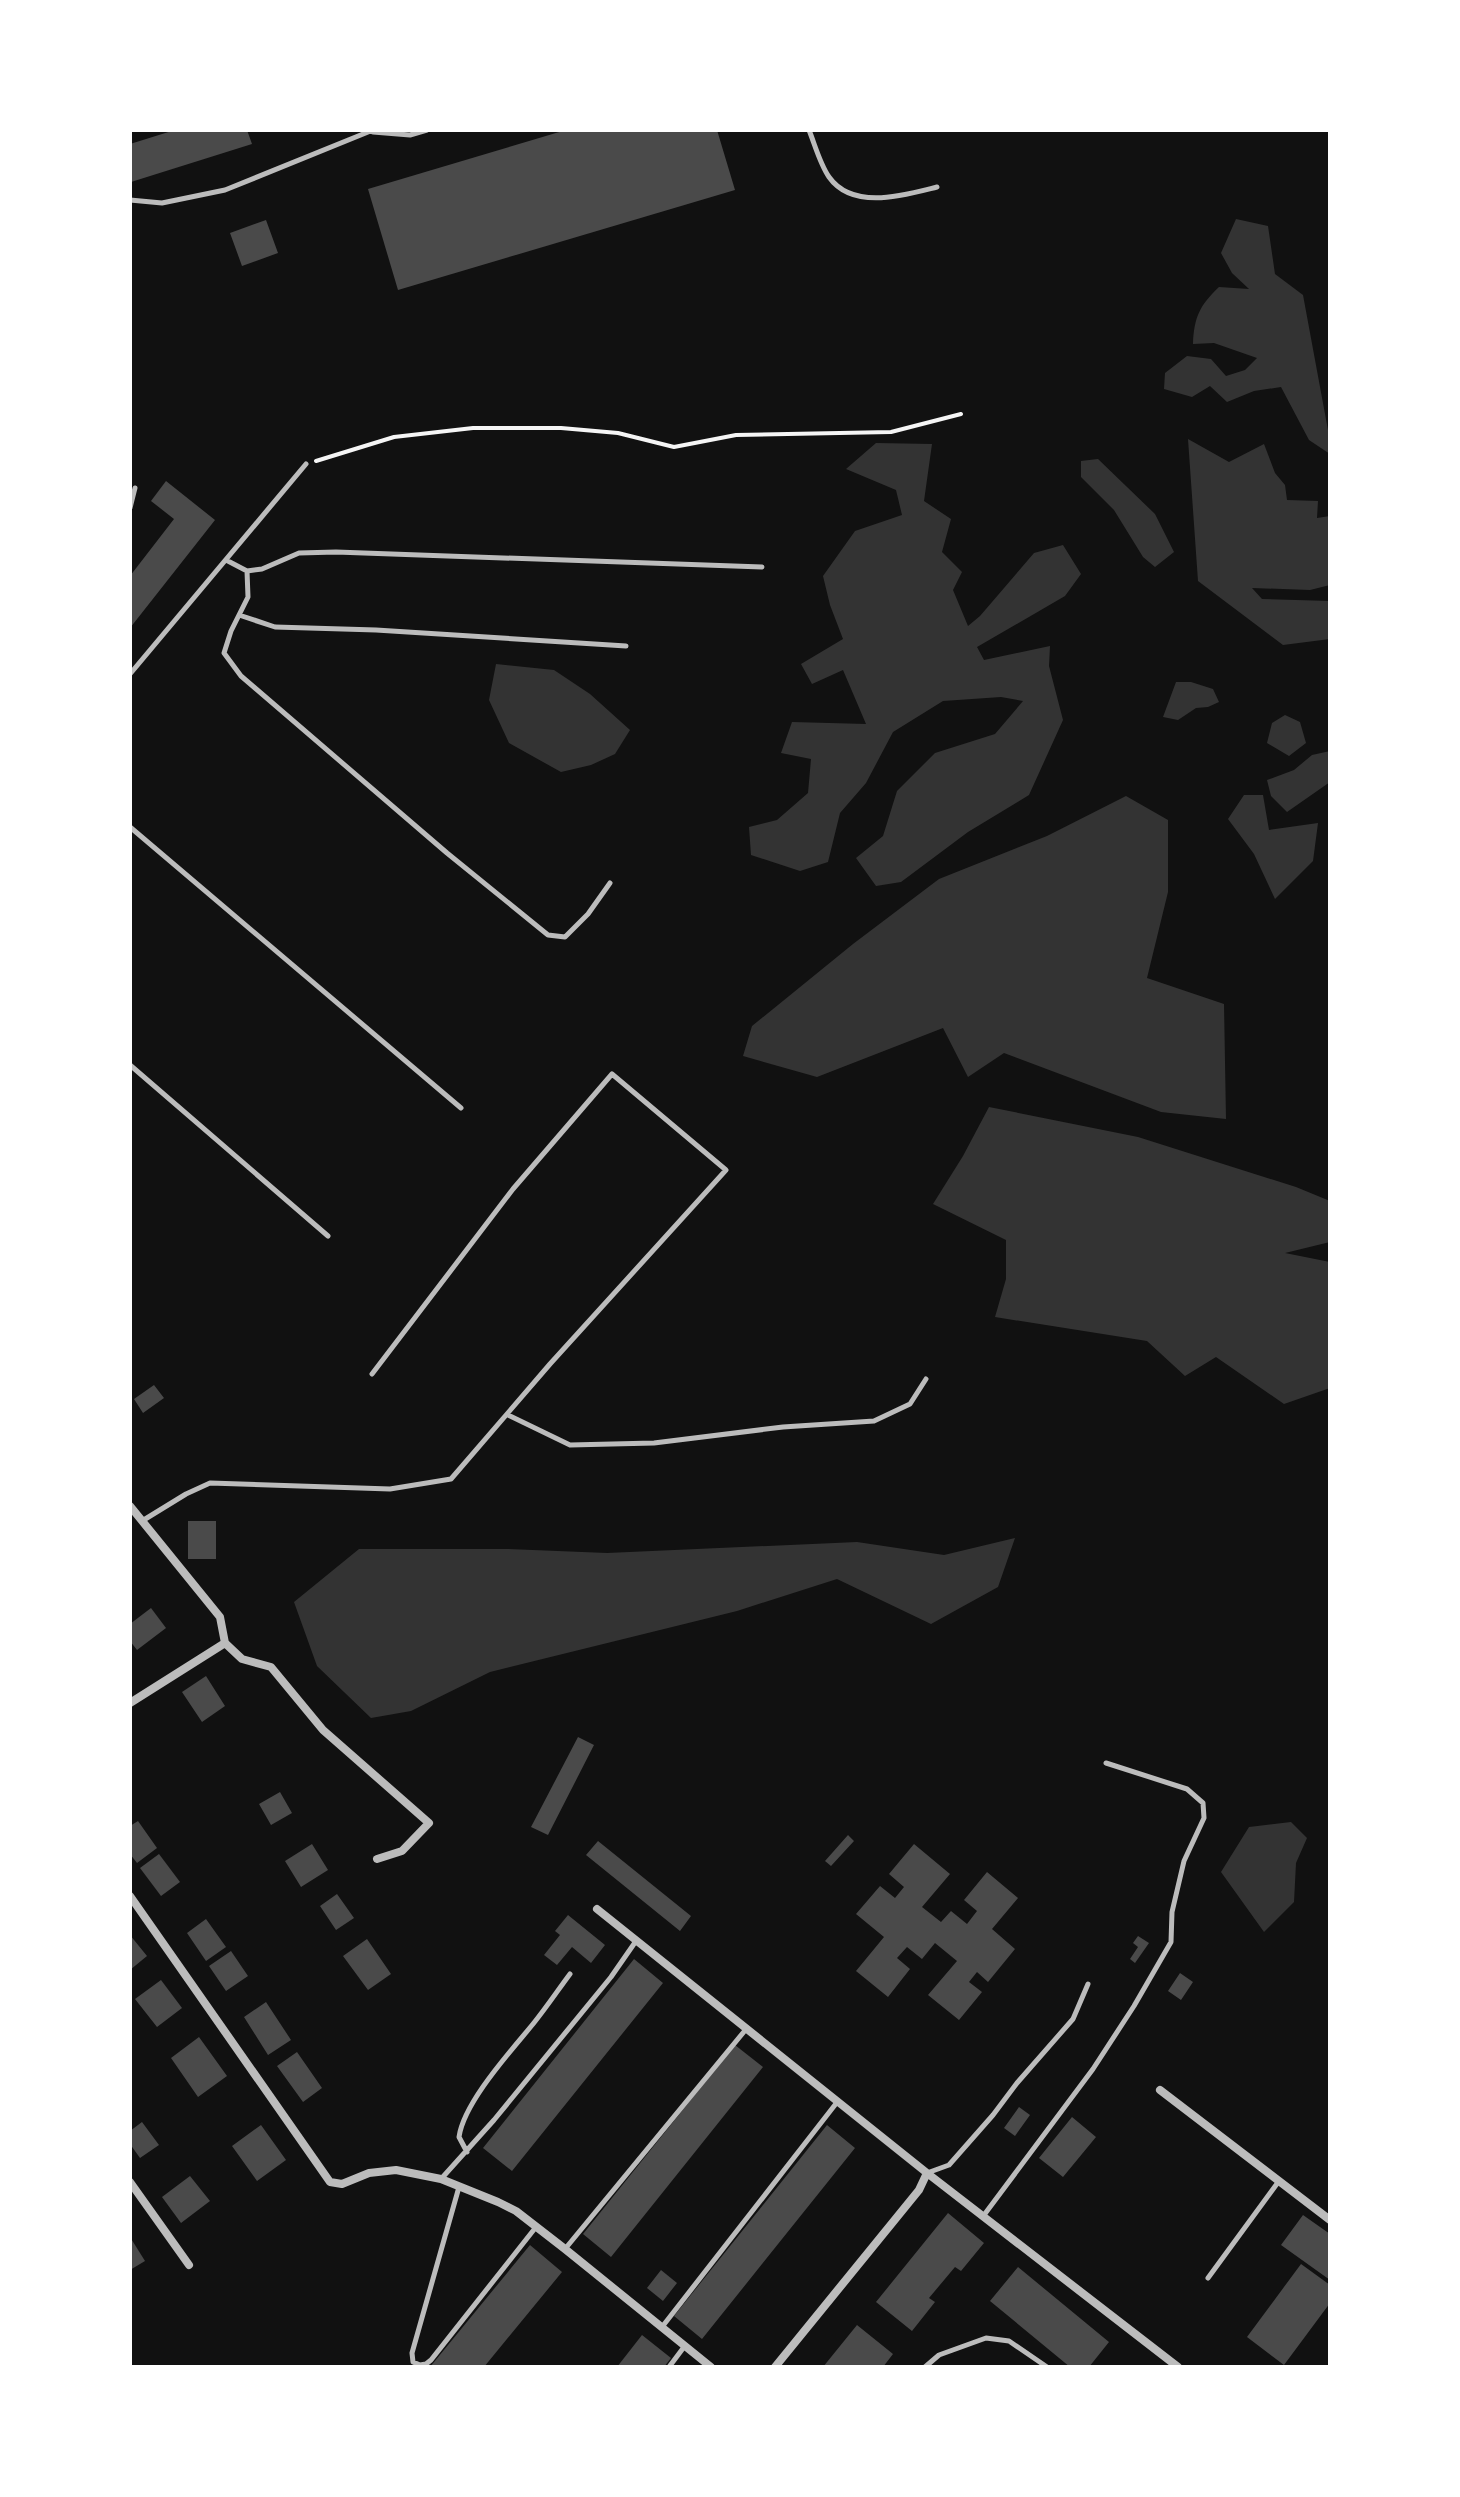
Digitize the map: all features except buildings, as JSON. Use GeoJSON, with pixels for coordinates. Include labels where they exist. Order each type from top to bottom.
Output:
{"type":"FeatureCollection","features":[{"type":"Feature","properties":{"kind":"street"},"geometry":{"type":"LineString","coordinates":[[130,1506],[220,1617],[225,1643],[242,1659],[271,1667],[323,1730],[429,1823],[402,1851],[377,1859]]}},
{"type":"Feature","properties":{"kind":"street"},"geometry":{"type":"LineString","coordinates":[[130,1703],[225,1643]]}},
{"type":"Feature","properties":{"kind":"street"},"geometry":{"type":"LineString","coordinates":[[130,1896],[327,2179],[342,2184],[369,2173],[396,2170],[441,2179],[516,2211],[711,2367]]}},
{"type":"Feature","properties":{"kind":"street"},"geometry":{"type":"LineString","coordinates":[[597,1909],[927,2173],[1178,2367]]}},
{"type":"Feature","properties":{"kind":"street"},"geometry":{"type":"LineString","coordinates":[[1160,2090],[1330,2220]]}},
{"type":"Feature","properties":{"kind":"street"},"geometry":{"type":"LineString","coordinates":[[775,2367],[919,2190],[927,2173]]}},
{"type":"Feature","properties":{"kind":"street"},"geometry":{"type":"LineString","coordinates":[[130,2182],[189,2265]]}},
{"type":"Feature","properties":{"kind":"lane"},"geometry":{"type":"LineString","coordinates":[[130,200],[162,203],[225,190],[373,131],[410,135],[427,130]]}},
{"type":"Feature","properties":{"kind":"lane"},"geometry":{"type":"LineString","coordinates":[[809,130],[830,178],[849,193],[887,199],[937,187]]}},
{"type":"Feature","properties":{"kind":"lane"},"geometry":{"type":"LineString","coordinates":[[130,674],[306,464]]}},
{"type":"Feature","properties":{"kind":"lane"},"geometry":{"type":"LineString","coordinates":[[130,508],[135,488]]}},
{"type":"Feature","properties":{"kind":"lane"},"geometry":{"type":"LineString","coordinates":[[226,560],[247,571],[262,569],[299,553],[336,552],[762,567]]}},
{"type":"Feature","properties":{"kind":"lane"},"geometry":{"type":"LineString","coordinates":[[247,571],[248,597],[224,653],[241,676],[447,853],[548,935],[565,937],[588,914],[610,883]]}},
{"type":"Feature","properties":{"kind":"lane"},"geometry":{"type":"LineString","coordinates":[[239,615],[275,627],[376,630],[626,646]]}},
{"type":"Feature","properties":{"kind":"lane"},"geometry":{"type":"LineString","coordinates":[[130,827],[461,1108]]}},
{"type":"Feature","properties":{"kind":"lane"},"geometry":{"type":"LineString","coordinates":[[130,1065],[328,1236]]}},
{"type":"Feature","properties":{"kind":"lane"},"geometry":{"type":"LineString","coordinates":[[142,1521],[210,1483],[390,1489],[451,1479],[550,1364],[726,1170],[612,1074],[513,1189],[372,1374]]}},
{"type":"Feature","properties":{"kind":"lane"},"geometry":{"type":"LineString","coordinates":[[508,1415],[570,1445],[654,1443],[783,1427],[874,1421],[910,1404],[926,1379]]}},
{"type":"Feature","properties":{"kind":"lane"},"geometry":{"type":"LineString","coordinates":[[984,2215],[1093,2069],[1171,1942],[1172,1912],[1184,1861],[1204,1818],[1203,1803],[1187,1789],[1106,1763]]}},
{"type":"Feature","properties":{"kind":"lane"},"geometry":{"type":"LineString","coordinates":[[441,2179],[467,2152],[601,1989],[637,1940]]}},
{"type":"Feature","properties":{"kind":"lane"},"geometry":{"type":"LineString","coordinates":[[467,2152],[459,2137],[464,2119],[495,2068],[570,1974]]}},
{"type":"Feature","properties":{"kind":"lane"},"geometry":{"type":"LineString","coordinates":[[927,2173],[949,2165],[993,2115],[1073,2019],[1088,1984]]}},
{"type":"Feature","properties":{"kind":"lane"},"geometry":{"type":"LineString","coordinates":[[565,2249],[747,2028]]}},
{"type":"Feature","properties":{"kind":"lane"},"geometry":{"type":"LineString","coordinates":[[662,2327],[838,2101]]}},
{"type":"Feature","properties":{"kind":"lane"},"geometry":{"type":"LineString","coordinates":[[1208,2278],[1279,2181]]}},
{"type":"Feature","properties":{"kind":"lane"},"geometry":{"type":"LineString","coordinates":[[459,2187],[412,2353],[413,2362],[426,2364],[431,2360],[536,2227]]}},
{"type":"Feature","properties":{"kind":"lane"},"geometry":{"type":"LineString","coordinates":[[925,2367],[939,2355],[986,2338],[1009,2341],[1047,2367]]}},
{"type":"Feature","properties":{"kind":"lane"},"geometry":{"type":"LineString","coordinates":[[669,2367],[685,2346]]}},
{"type":"Feature","properties":{"kind":"path"},"geometry":{"type":"LineString","coordinates":[[306,464],[394,437],[473,428],[589,430],[618,433],[674,447],[736,435],[891,432],[961,414]]}},
{"type":"Feature","properties":{"kind":"shaded area"},"geometry":{"type":"Polygon","coordinates":[[[1236,219],[1268,226],[1275,274],[1303,295],[1330,454],[1309,440],[1281,387],[1254,391],[1227,402],[1210,386],[1192,397],[1164,389],[1165,373],[1187,356],[1211,359],[1226,376],[1245,370],[1257,358],[1214,343],[1193,344],[1199,312],[1219,287],[1249,289],[1232,273],[1221,253],[1236,219]]]}},
{"type":"Feature","properties":{"kind":"shaded area"},"geometry":{"type":"Polygon","coordinates":[[[1188,439],[1229,462],[1264,444],[1275,473],[1285,485],[1287,500],[1318,501],[1317,518],[1330,516],[1330,585],[1310,590],[1252,588],[1262,599],[1330,601],[1330,639],[1283,645],[1198,581],[1188,439]]]}},
{"type":"Feature","properties":{"kind":"shaded area"},"geometry":{"type":"Polygon","coordinates":[[[876,443],[932,444],[924,501],[951,519],[942,552],[962,572],[953,590],[968,626],[1034,553],[1063,545],[1081,574],[1065,596],[977,647],[984,660],[1050,646],[1049,666],[1063,720],[1029,795],[968,832],[901,882],[876,886],[856,858],[883,836],[897,791],[935,753],[995,734],[1023,701],[1001,697],[943,701],[893,732],[866,783],[840,813],[828,862],[800,871],[751,855],[749,827],[777,820],[808,793],[811,759],[781,753],[792,722],[866,724],[843,670],[812,684],[801,664],[843,639],[823,576],[855,531],[902,515],[896,490],[846,469],[876,443]]]}},
{"type":"Feature","properties":{"kind":"shaded area"},"geometry":{"type":"Polygon","coordinates":[[[1098,459],[1155,514],[1174,552],[1155,567],[1143,557],[1114,510],[1081,477],[1081,461],[1098,459]]]}},
{"type":"Feature","properties":{"kind":"shaded area"},"geometry":{"type":"Polygon","coordinates":[[[496,664],[554,670],[590,694],[630,730],[615,754],[591,765],[561,772],[509,743],[489,700],[496,664]]]}},
{"type":"Feature","properties":{"kind":"shaded area"},"geometry":{"type":"Polygon","coordinates":[[[1176,682],[1191,682],[1213,689],[1219,702],[1196,708],[1178,720],[1163,717],[1176,682]]]}},
{"type":"Feature","properties":{"kind":"shaded area"},"geometry":{"type":"Polygon","coordinates":[[[1285,715],[1300,722],[1306,743],[1289,756],[1267,743],[1272,723],[1285,715]]]}},
{"type":"Feature","properties":{"kind":"shaded area"},"geometry":{"type":"Polygon","coordinates":[[[1330,751],[1330,782],[1287,812],[1271,796],[1267,780],[1294,770],[1312,755],[1330,751]]]}},
{"type":"Feature","properties":{"kind":"shaded area"},"geometry":{"type":"Polygon","coordinates":[[[1244,795],[1263,795],[1269,830],[1318,823],[1313,861],[1275,899],[1254,854],[1228,819],[1244,795]]]}},
{"type":"Feature","properties":{"kind":"shaded area"},"geometry":{"type":"Polygon","coordinates":[[[1126,796],[1168,820],[1168,892],[1147,978],[1224,1004],[1226,1119],[1161,1112],[1004,1053],[968,1077],[943,1028],[817,1077],[743,1056],[752,1026],[939,879],[1047,836],[1126,796]]]}},
{"type":"Feature","properties":{"kind":"shaded area"},"geometry":{"type":"Polygon","coordinates":[[[989,1107],[1138,1137],[1296,1187],[1330,1201],[1330,1242],[1285,1253],[1330,1262],[1330,1388],[1284,1404],[1216,1357],[1185,1376],[1147,1341],[995,1317],[1006,1279],[1006,1240],[933,1204],[989,1107]]]}},
{"type":"Feature","properties":{"kind":"shaded area"},"geometry":{"type":"Polygon","coordinates":[[[1015,1538],[998,1587],[931,1624],[837,1579],[737,1611],[490,1672],[411,1711],[371,1718],[317,1666],[294,1602],[359,1549],[607,1553],[857,1542],[944,1555],[1015,1538]]]}},
{"type":"Feature","properties":{"kind":"shaded area"},"geometry":{"type":"Polygon","coordinates":[[[1291,1822],[1307,1838],[1296,1863],[1294,1902],[1264,1932],[1221,1872],[1249,1827],[1291,1822]]]}}]}
